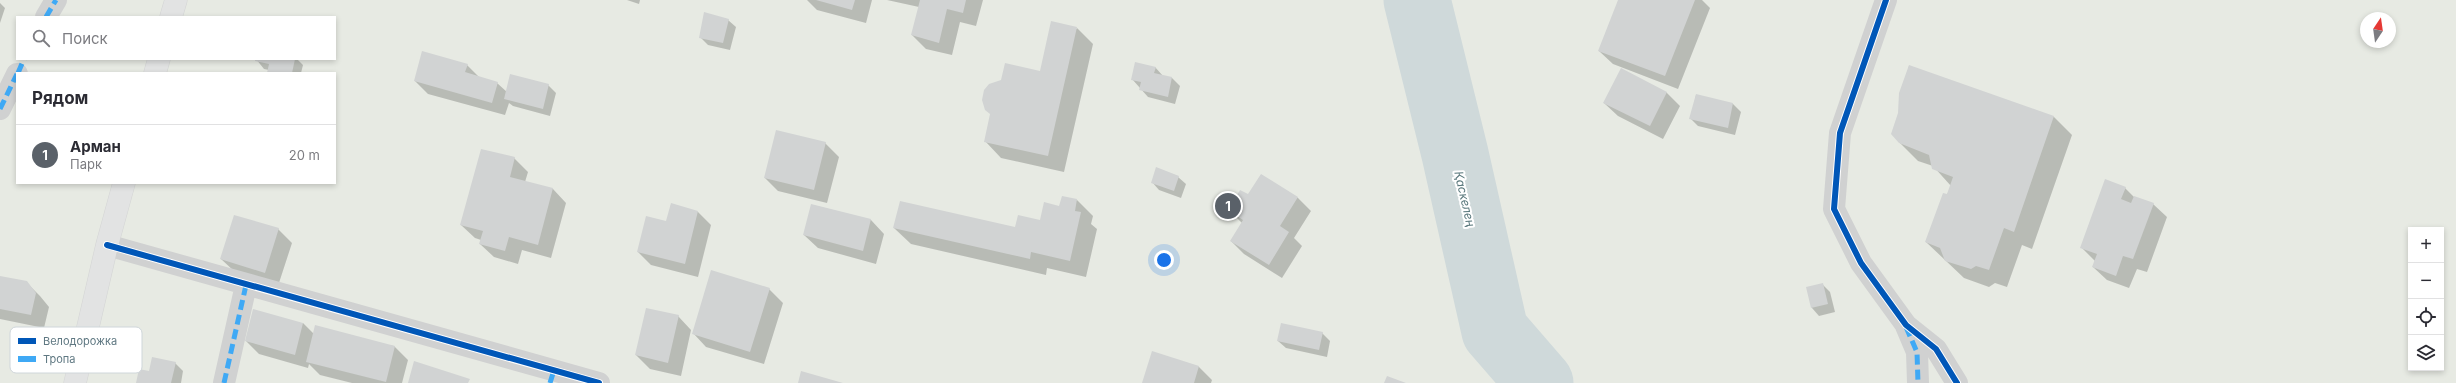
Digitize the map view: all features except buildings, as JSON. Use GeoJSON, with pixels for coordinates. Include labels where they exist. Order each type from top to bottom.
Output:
{"type":"FeatureCollection","features":[{"type":"Feature","properties":{"kind":"street"},"geometry":{"type":"LineString","coordinates":[[47,16],[56,0]]}},
{"type":"Feature","properties":{"kind":"street"},"geometry":{"type":"LineString","coordinates":[[171,16],[176,0]]}},
{"type":"Feature","properties":{"kind":"street"},"geometry":{"type":"LineString","coordinates":[[1886,0],[1840,133],[1834,209],[1861,263],[1906,325],[1917,352],[1918,383]]}},
{"type":"Feature","properties":{"kind":"street"},"geometry":{"type":"LineString","coordinates":[[18,72],[24,60]]}},
{"type":"Feature","properties":{"kind":"street"},"geometry":{"type":"LineString","coordinates":[[155,72],[159,60]]}},
{"type":"Feature","properties":{"kind":"street"},"geometry":{"type":"LineString","coordinates":[[0,109],[16,76]]}},
{"type":"Feature","properties":{"kind":"street"},"geometry":{"type":"LineString","coordinates":[[88,327],[106,245],[124,184]]}},
{"type":"Feature","properties":{"kind":"street"},"geometry":{"type":"LineString","coordinates":[[106,245],[246,285],[552,377],[599,383]]}},
{"type":"Feature","properties":{"kind":"street"},"geometry":{"type":"LineString","coordinates":[[224,383],[246,285]]}},
{"type":"Feature","properties":{"kind":"street"},"geometry":{"type":"LineString","coordinates":[[1906,325],[1936,349],[1957,383]]}},
{"type":"Feature","properties":{"kind":"street"},"geometry":{"type":"LineString","coordinates":[[75,383],[77,373]]}},
{"type":"Feature","properties":{"kind":"shaded area"},"geometry":{"type":"Polygon","coordinates":[[[0,0],[2456,0],[2456,383],[0,383],[0,0]]]}},
{"type":"Feature","properties":{"kind":"waterway","name":"Қаскелең"},"geometry":{"type":"LineString","coordinates":[[1417,0],[1455,154],[1495,331],[1540,383]]}},
{"type":"Feature","properties":{"kind":"marked path"},"geometry":{"type":"LineString","coordinates":[[47,16],[56,0]]}},
{"type":"Feature","properties":{"kind":"marked path"},"geometry":{"type":"LineString","coordinates":[[18,72],[24,60]]}},
{"type":"Feature","properties":{"kind":"marked path"},"geometry":{"type":"LineString","coordinates":[[0,109],[16,76]]}},
{"type":"Feature","properties":{"kind":"marked path"},"geometry":{"type":"LineString","coordinates":[[224,383],[246,285]]}},
{"type":"Feature","properties":{"kind":"marked path"},"geometry":{"type":"LineString","coordinates":[[1906,327],[1917,352],[1918,383]]}},
{"type":"Feature","properties":{"kind":"marked path"},"geometry":{"type":"LineString","coordinates":[[550,383],[554,370]]}},
{"type":"Feature","properties":{"kind":"cycle path"},"geometry":{"type":"LineString","coordinates":[[1886,0],[1840,133],[1834,209],[1861,263],[1906,325],[1936,349],[1957,383]]}},
{"type":"Feature","properties":{"kind":"cycle path"},"geometry":{"type":"LineString","coordinates":[[107,245],[599,383]]}},
{"type":"Feature","properties":{"kind":"place","name":"Арман"},"geometry":{"type":"Point","coordinates":[1228,206]}}]}
